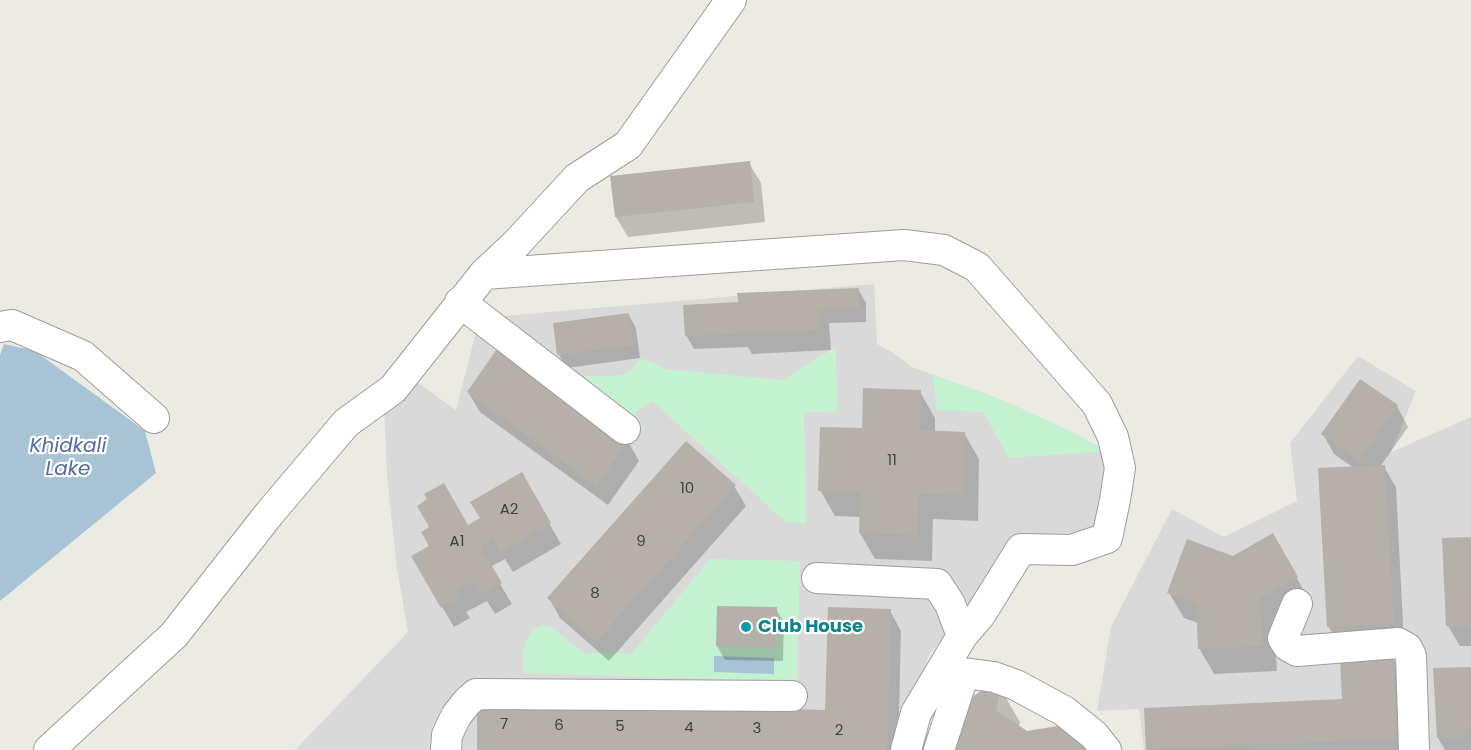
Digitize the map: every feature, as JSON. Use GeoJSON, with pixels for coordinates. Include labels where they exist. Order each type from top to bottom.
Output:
{"type":"FeatureCollection","features":[{"type":"Feature","properties":{"kind":"lane"},"geometry":{"type":"LineString","coordinates":[[49,750],[174,635],[269,514],[346,423],[393,389],[484,274],[516,245],[577,178],[628,145],[731,0]]}},
{"type":"Feature","properties":{"kind":"lane"},"geometry":{"type":"LineString","coordinates":[[484,274],[904,245],[944,250],[977,267],[1096,404],[1113,437],[1120,468],[1107,538],[1072,550],[1021,549],[980,615],[962,636],[916,713],[906,750]]}},
{"type":"Feature","properties":{"kind":"lane"},"geometry":{"type":"LineString","coordinates":[[460,302],[625,429]]}},
{"type":"Feature","properties":{"kind":"lane"},"geometry":{"type":"LineString","coordinates":[[0,327],[12,325],[83,356],[154,418]]}},
{"type":"Feature","properties":{"kind":"lane"},"geometry":{"type":"LineString","coordinates":[[817,578],[937,584],[950,604],[962,636]]}},
{"type":"Feature","properties":{"kind":"lane"},"geometry":{"type":"LineString","coordinates":[[1297,604],[1283,638],[1288,646],[1297,651],[1398,643],[1407,648],[1411,656],[1414,750]]}},
{"type":"Feature","properties":{"kind":"lane"},"geometry":{"type":"LineString","coordinates":[[939,750],[964,673],[994,677],[1016,685],[1064,711],[1094,735],[1106,750]]}},
{"type":"Feature","properties":{"kind":"lane"},"geometry":{"type":"LineString","coordinates":[[446,750],[447,735],[456,716],[476,694],[792,696]]}},
{"type":"Feature","properties":{"kind":"shaded area"},"geometry":{"type":"Polygon","coordinates":[[[874,284],[877,344],[912,367],[1000,399],[1074,433],[1106,451],[1111,488],[1098,524],[1086,532],[1021,536],[976,604],[930,653],[893,750],[295,750],[408,632],[397,569],[387,476],[384,406],[414,380],[456,410],[476,332],[492,317],[874,284]]]}},
{"type":"Feature","properties":{"kind":"shaded area"},"geometry":{"type":"Polygon","coordinates":[[[1358,356],[1416,391],[1391,452],[1471,417],[1471,750],[1144,750],[1139,709],[1097,711],[1111,627],[1172,509],[1224,537],[1297,501],[1290,443],[1358,356]]]}},
{"type":"Feature","properties":{"kind":"green space"},"geometry":{"type":"Polygon","coordinates":[[[836,347],[837,411],[804,412],[806,523],[787,523],[652,401],[635,413],[644,431],[570,377],[626,375],[642,358],[665,369],[782,380],[836,347]]]}},
{"type":"Feature","properties":{"kind":"green space"},"geometry":{"type":"Polygon","coordinates":[[[933,375],[1000,399],[1074,433],[1106,451],[1009,458],[983,412],[937,410],[933,375]]]}},
{"type":"Feature","properties":{"kind":"green space"},"geometry":{"type":"Polygon","coordinates":[[[710,559],[800,561],[797,682],[523,673],[523,653],[527,639],[533,630],[542,625],[552,627],[583,653],[632,653],[710,559]]]}},
{"type":"Feature","properties":{"kind":"water","name":"Khidkali Lake"},"geometry":{"type":"Polygon","coordinates":[[[4,344],[35,351],[145,431],[156,473],[0,601],[0,355],[4,344]]]}},
{"type":"Feature","properties":{"kind":"water"},"geometry":{"type":"Polygon","coordinates":[[[714,656],[774,658],[774,674],[714,672],[714,656]]]}},
{"type":"Feature","properties":{"kind":"building"},"geometry":{"type":"Polygon","coordinates":[[[750,161],[754,202],[615,217],[610,176],[750,161]]]}},
{"type":"Feature","properties":{"kind":"building"},"geometry":{"type":"Polygon","coordinates":[[[859,288],[859,308],[819,310],[820,330],[685,336],[683,305],[738,302],[737,293],[859,288]]]}},
{"type":"Feature","properties":{"kind":"building"},"geometry":{"type":"Polygon","coordinates":[[[629,313],[634,345],[557,355],[553,323],[629,313]]]}},
{"type":"Feature","properties":{"kind":"building"},"geometry":{"type":"Polygon","coordinates":[[[499,346],[629,440],[596,486],[467,392],[499,346]]]}},
{"type":"Feature","properties":{"kind":"building"},"geometry":{"type":"Polygon","coordinates":[[[1360,379],[1398,405],[1359,461],[1321,434],[1360,379]]]}},
{"type":"Feature","properties":{"kind":"building"},"geometry":{"type":"Polygon","coordinates":[[[863,388],[921,390],[920,430],[965,432],[964,495],[919,494],[917,535],[859,533],[860,492],[818,491],[820,427],[862,428],[863,388]]]}},
{"type":"Feature","properties":{"kind":"building"},"geometry":{"type":"Polygon","coordinates":[[[686,441],[736,485],[596,642],[547,598],[686,441]]]}},
{"type":"Feature","properties":{"kind":"building"},"geometry":{"type":"Polygon","coordinates":[[[1385,465],[1394,624],[1327,627],[1318,468],[1385,465]]]}},
{"type":"Feature","properties":{"kind":"building"},"geometry":{"type":"Polygon","coordinates":[[[522,472],[551,523],[500,553],[492,539],[480,546],[502,583],[482,594],[474,581],[456,592],[459,597],[441,608],[411,556],[429,546],[421,532],[429,527],[417,506],[427,499],[424,494],[444,483],[468,525],[480,518],[470,502],[522,472]]]}},
{"type":"Feature","properties":{"kind":"building"},"geometry":{"type":"Polygon","coordinates":[[[1273,533],[1298,577],[1260,598],[1263,646],[1198,649],[1196,603],[1167,593],[1187,539],[1233,556],[1273,533]]]}},
{"type":"Feature","properties":{"kind":"building"},"geometry":{"type":"Polygon","coordinates":[[[1471,537],[1471,625],[1446,626],[1442,538],[1471,537]]]}},
{"type":"Feature","properties":{"kind":"building","name":"Club House"},"geometry":{"type":"Polygon","coordinates":[[[717,606],[777,607],[776,648],[716,646],[717,606]]]}},
{"type":"Feature","properties":{"kind":"building"},"geometry":{"type":"Polygon","coordinates":[[[828,607],[891,609],[887,750],[477,750],[477,699],[825,710],[828,607]]]}},
{"type":"Feature","properties":{"kind":"building"},"geometry":{"type":"Polygon","coordinates":[[[1393,656],[1397,739],[1146,750],[1144,708],[1342,699],[1340,658],[1393,656]]]}},
{"type":"Feature","properties":{"kind":"building"},"geometry":{"type":"Polygon","coordinates":[[[1471,667],[1471,724],[1464,737],[1437,738],[1433,668],[1471,667]]]}},
{"type":"Feature","properties":{"kind":"building"},"geometry":{"type":"Polygon","coordinates":[[[1001,686],[996,710],[1027,731],[1064,725],[1099,750],[949,750],[965,702],[981,691],[1001,686]]]}},
{"type":"Feature","properties":{"kind":"place","name":"Club House"},"geometry":{"type":"Point","coordinates":[746,627]}}]}
